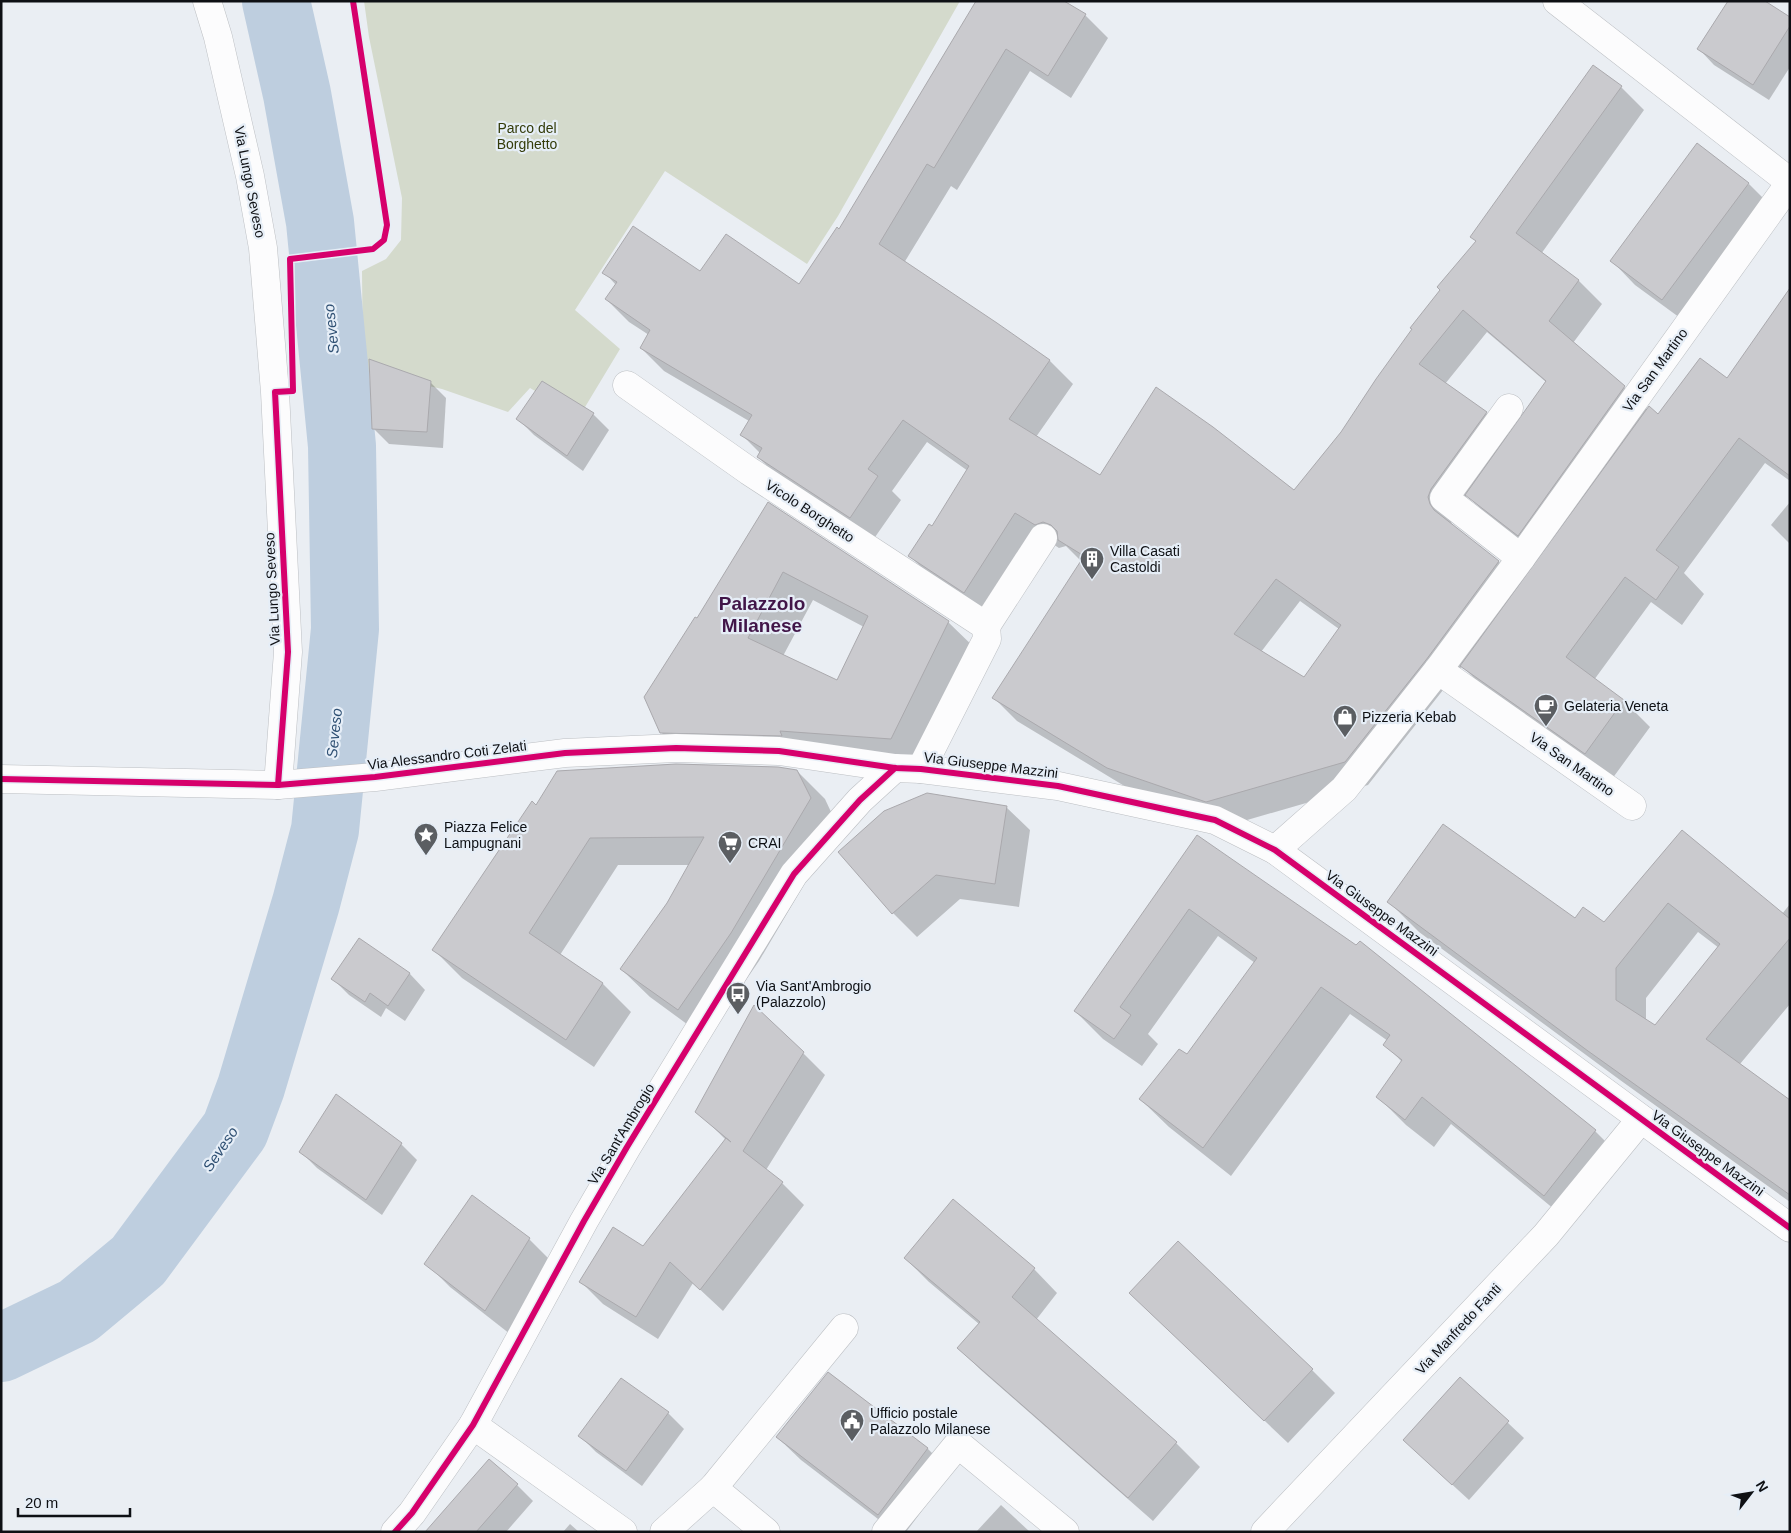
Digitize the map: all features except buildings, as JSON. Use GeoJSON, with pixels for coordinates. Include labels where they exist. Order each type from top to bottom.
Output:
{"type":"FeatureCollection","features":[{"type":"Feature","properties":{"kind":"street","name":"Via Lungo Seveso"},"geometry":{"type":"LineString","coordinates":[[208,1],[250,176],[263,248],[275,392],[288,652],[289,785]]}},
{"type":"Feature","properties":{"kind":"street","name":"Via San Martino"},"geometry":{"type":"LineString","coordinates":[[1275,850],[1344,789],[1438,670],[1521,558],[1790,183],[1557,1]]}},
{"type":"Feature","properties":{"kind":"street","name":"Vicolo Borghetto"},"geometry":{"type":"LineString","coordinates":[[627,385],[748,471],[987,633]]}},
{"type":"Feature","properties":{"kind":"street"},"geometry":{"type":"LineString","coordinates":[[1509,408],[1444,498],[1521,558]]}},
{"type":"Feature","properties":{"kind":"street"},"geometry":{"type":"LineString","coordinates":[[908,768],[1043,538]]}},
{"type":"Feature","properties":{"kind":"street","name":"Via San Martino"},"geometry":{"type":"LineString","coordinates":[[1438,670],[1632,806]]}},
{"type":"Feature","properties":{"kind":"street","name":"Via Alessandro Coti Zelati"},"geometry":{"type":"LineString","coordinates":[[1,779],[289,785],[375,777],[565,753],[676,748],[779,751],[908,768]]}},
{"type":"Feature","properties":{"kind":"street","name":"Via Giuseppe Mazzini"},"geometry":{"type":"LineString","coordinates":[[908,768],[1058,786],[1215,820],[1275,850],[1790,1228]]}},
{"type":"Feature","properties":{"kind":"street","name":"Via Sant'Ambrogio"},"geometry":{"type":"LineString","coordinates":[[394,1532],[412,1513],[473,1425],[627,1146],[794,874],[860,800],[908,768]]}},
{"type":"Feature","properties":{"kind":"street","name":"Via Manfredo Fanti"},"geometry":{"type":"LineString","coordinates":[[1265,1532],[1546,1235],[1641,1119]]}},
{"type":"Feature","properties":{"kind":"street"},"geometry":{"type":"LineString","coordinates":[[664,1532],[713,1488],[844,1328]]}},
{"type":"Feature","properties":{"kind":"street"},"geometry":{"type":"LineString","coordinates":[[473,1425],[623,1532]]}},
{"type":"Feature","properties":{"kind":"street"},"geometry":{"type":"LineString","coordinates":[[886,1532],[958,1444],[1065,1532]]}},
{"type":"Feature","properties":{"kind":"street"},"geometry":{"type":"LineString","coordinates":[[713,1488],[766,1532]]}},
{"type":"Feature","properties":{"kind":"green space","name":"Parco del Borghetto"},"geometry":{"type":"Polygon","coordinates":[[[364,1],[960,1],[838,216],[807,264],[665,171],[575,310],[620,349],[579,417],[530,388],[508,412],[442,389],[363,371],[362,271],[386,259],[401,240],[402,198],[369,37],[364,1]]]}},
{"type":"Feature","properties":{"kind":"waterway","name":"Seveso"},"geometry":{"type":"LineString","coordinates":[[1,1348],[78,1311],[138,1261],[235,1130],[251,1087],[306,903],[325,830],[345,629],[342,446],[320,222],[297,94],[276,1]]}},
{"type":"Feature","properties":{"kind":"cycle path"},"geometry":{"type":"LineString","coordinates":[[278,785],[288,652],[275,392],[293,391],[290,259],[373,249],[384,240],[387,225],[353,1]]}},
{"type":"Feature","properties":{"kind":"cycle path"},"geometry":{"type":"LineString","coordinates":[[1,779],[278,785],[375,777],[565,753],[676,748],[779,751],[895,768],[921,769],[1058,786],[1215,820],[1275,850],[1790,1228]]}},
{"type":"Feature","properties":{"kind":"cycle path"},"geometry":{"type":"LineString","coordinates":[[395,1532],[412,1513],[473,1425],[584,1221],[627,1147],[794,874],[860,800],[895,768]]}},
{"type":"Feature","properties":{"kind":"place","name":"Villa Casati Castoldi"},"geometry":{"type":"Point","coordinates":[1092,580]}},
{"type":"Feature","properties":{"kind":"place","name":"Gelateria Veneta"},"geometry":{"type":"Point","coordinates":[1546,727]}},
{"type":"Feature","properties":{"kind":"place","name":"Pizzeria Kebab"},"geometry":{"type":"Point","coordinates":[1345,738]}},
{"type":"Feature","properties":{"kind":"place","name":"Piazza Felice Lampugnani"},"geometry":{"type":"Point","coordinates":[426,856]}},
{"type":"Feature","properties":{"kind":"place","name":"CRAI"},"geometry":{"type":"Point","coordinates":[730,864]}},
{"type":"Feature","properties":{"kind":"place","name":"Via Sant'Ambrogio (Palazzolo)"},"geometry":{"type":"Point","coordinates":[738,1015]}},
{"type":"Feature","properties":{"kind":"place","name":"Ufficio postale Palazzolo Milanese"},"geometry":{"type":"Point","coordinates":[852,1442]}},
{"type":"Feature","properties":{"kind":"district","name":"Palazzolo Milanese"},"geometry":{"type":"Point","coordinates":[762,614]}}]}
